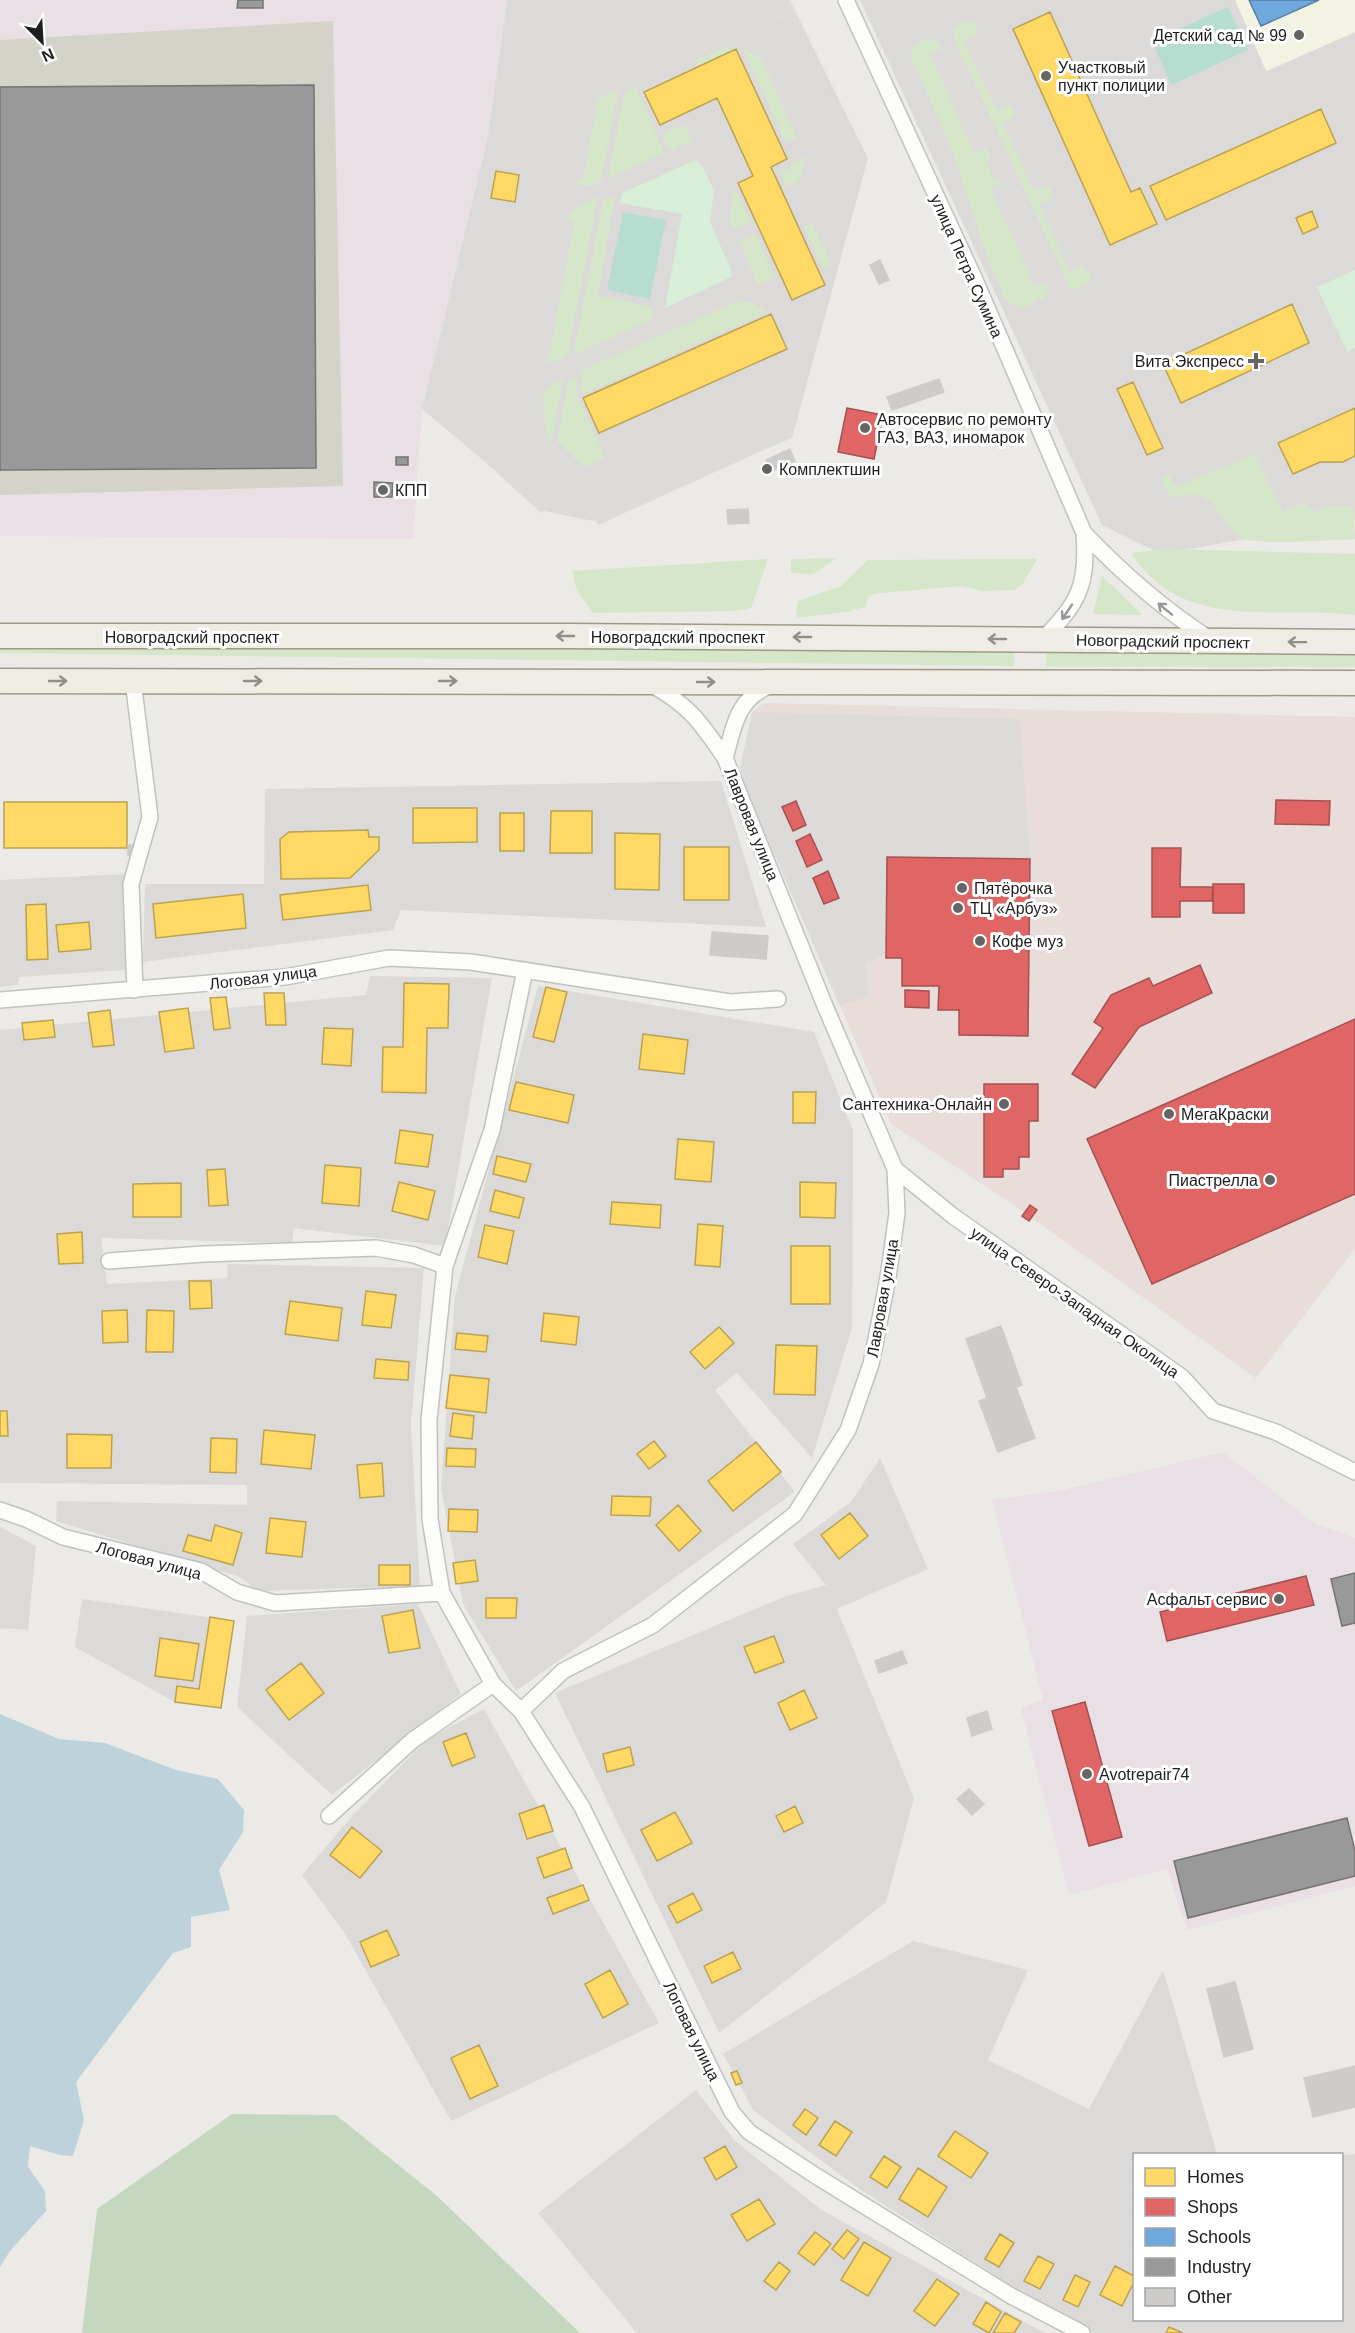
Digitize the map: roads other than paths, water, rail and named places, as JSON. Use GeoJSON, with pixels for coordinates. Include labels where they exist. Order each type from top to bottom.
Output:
{"type":"FeatureCollection","features":[{"type":"Feature","properties":{"kind":"main road","name":"Новоградский проспект"},"geometry":{"type":"LineString","coordinates":[[0,636],[546,636],[1355,642]]}},
{"type":"Feature","properties":{"kind":"main road"},"geometry":{"type":"LineString","coordinates":[[0,681],[1355,683]]}},
{"type":"Feature","properties":{"kind":"street","name":"улица Петра Сумина"},"geometry":{"type":"LineString","coordinates":[[846,0],[975,282],[1084,533]]}},
{"type":"Feature","properties":{"kind":"street"},"geometry":{"type":"LineString","coordinates":[[1043,639],[1064,618],[1079,593],[1087,564],[1084,533]]}},
{"type":"Feature","properties":{"kind":"street"},"geometry":{"type":"LineString","coordinates":[[1084,533],[1141,590],[1175,617],[1214,641]]}},
{"type":"Feature","properties":{"kind":"street"},"geometry":{"type":"LineString","coordinates":[[134,681],[150,817],[131,884],[135,990]]}},
{"type":"Feature","properties":{"kind":"street","name":"Лавровая улица"},"geometry":{"type":"LineString","coordinates":[[521,1711],[563,1671],[653,1625],[795,1514],[848,1430],[871,1364],[896,1224],[895,1169],[825,1006],[725,758],[698,719],[674,697],[646,682]]}},
{"type":"Feature","properties":{"kind":"street"},"geometry":{"type":"LineString","coordinates":[[725,758],[737,715],[755,692],[778,682]]}},
{"type":"Feature","properties":{"kind":"street","name":"Логовая улица"},"geometry":{"type":"LineString","coordinates":[[0,1000],[285,977],[389,958],[471,962],[730,1002],[778,999]]}},
{"type":"Feature","properties":{"kind":"street","name":"Логовая улица"},"geometry":{"type":"LineString","coordinates":[[525,970],[492,1130],[445,1266],[429,1420],[430,1519],[442,1593],[493,1684],[521,1711],[582,1807],[732,2112],[749,2132],[816,2176],[1013,2297],[1082,2333]]}},
{"type":"Feature","properties":{"kind":"street","name":"улица Северо-Западная Околица"},"geometry":{"type":"LineString","coordinates":[[895,1169],[953,1216],[1182,1377],[1213,1411],[1276,1432],[1355,1472]]}},
{"type":"Feature","properties":{"kind":"street"},"geometry":{"type":"LineString","coordinates":[[109,1261],[203,1254],[376,1248],[414,1255],[445,1266]]}},
{"type":"Feature","properties":{"kind":"street","name":"Логовая улица"},"geometry":{"type":"LineString","coordinates":[[0,1510],[26,1519],[63,1537],[201,1571],[237,1592],[275,1603],[442,1593]]}},
{"type":"Feature","properties":{"kind":"street"},"geometry":{"type":"LineString","coordinates":[[329,1816],[413,1740],[493,1684]]}},
{"type":"Feature","properties":{"kind":"water"},"geometry":{"type":"Polygon","coordinates":[[[0,1714],[59,1739],[105,1743],[176,1770],[218,1779],[244,1810],[243,1832],[219,1870],[230,1910],[191,1917],[191,1947],[173,1953],[76,2082],[84,2120],[73,2156],[59,2155],[30,2146],[28,2167],[45,2191],[46,2211],[10,2251],[0,2267],[0,1714]]]}},
{"type":"Feature","properties":{"kind":"place","name":"Детский сад № 99"},"geometry":{"type":"Point","coordinates":[1299,35]}},
{"type":"Feature","properties":{"kind":"place","name":"Участковый пункт полиции"},"geometry":{"type":"Point","coordinates":[1046,76]}},
{"type":"Feature","properties":{"kind":"place","name":"Вита Экспресс"},"geometry":{"type":"Point","coordinates":[1256,361]}},
{"type":"Feature","properties":{"kind":"place","name":"Автосервис по ремонту ГАЗ, ВАЗ, иномарок"},"geometry":{"type":"Point","coordinates":[865,428]}},
{"type":"Feature","properties":{"kind":"place","name":"Комплектшин"},"geometry":{"type":"Point","coordinates":[767,469]}},
{"type":"Feature","properties":{"kind":"place","name":"КПП"},"geometry":{"type":"Point","coordinates":[383,490]}},
{"type":"Feature","properties":{"kind":"place","name":"Пятёрочка"},"geometry":{"type":"Point","coordinates":[962,888]}},
{"type":"Feature","properties":{"kind":"place","name":"ТЦ «Арбуз»"},"geometry":{"type":"Point","coordinates":[958,908]}},
{"type":"Feature","properties":{"kind":"place","name":"Кофе муз"},"geometry":{"type":"Point","coordinates":[980,941]}},
{"type":"Feature","properties":{"kind":"place","name":"Сантехника-Онлайн"},"geometry":{"type":"Point","coordinates":[1004,1104]}},
{"type":"Feature","properties":{"kind":"place","name":"МегаКраски"},"geometry":{"type":"Point","coordinates":[1169,1114]}},
{"type":"Feature","properties":{"kind":"place","name":"Пиастрелла"},"geometry":{"type":"Point","coordinates":[1270,1180]}},
{"type":"Feature","properties":{"kind":"place","name":"Асфальт сервис"},"geometry":{"type":"Point","coordinates":[1279,1599]}},
{"type":"Feature","properties":{"kind":"place","name":"Avotrepair74"},"geometry":{"type":"Point","coordinates":[1087,1774]}}]}
